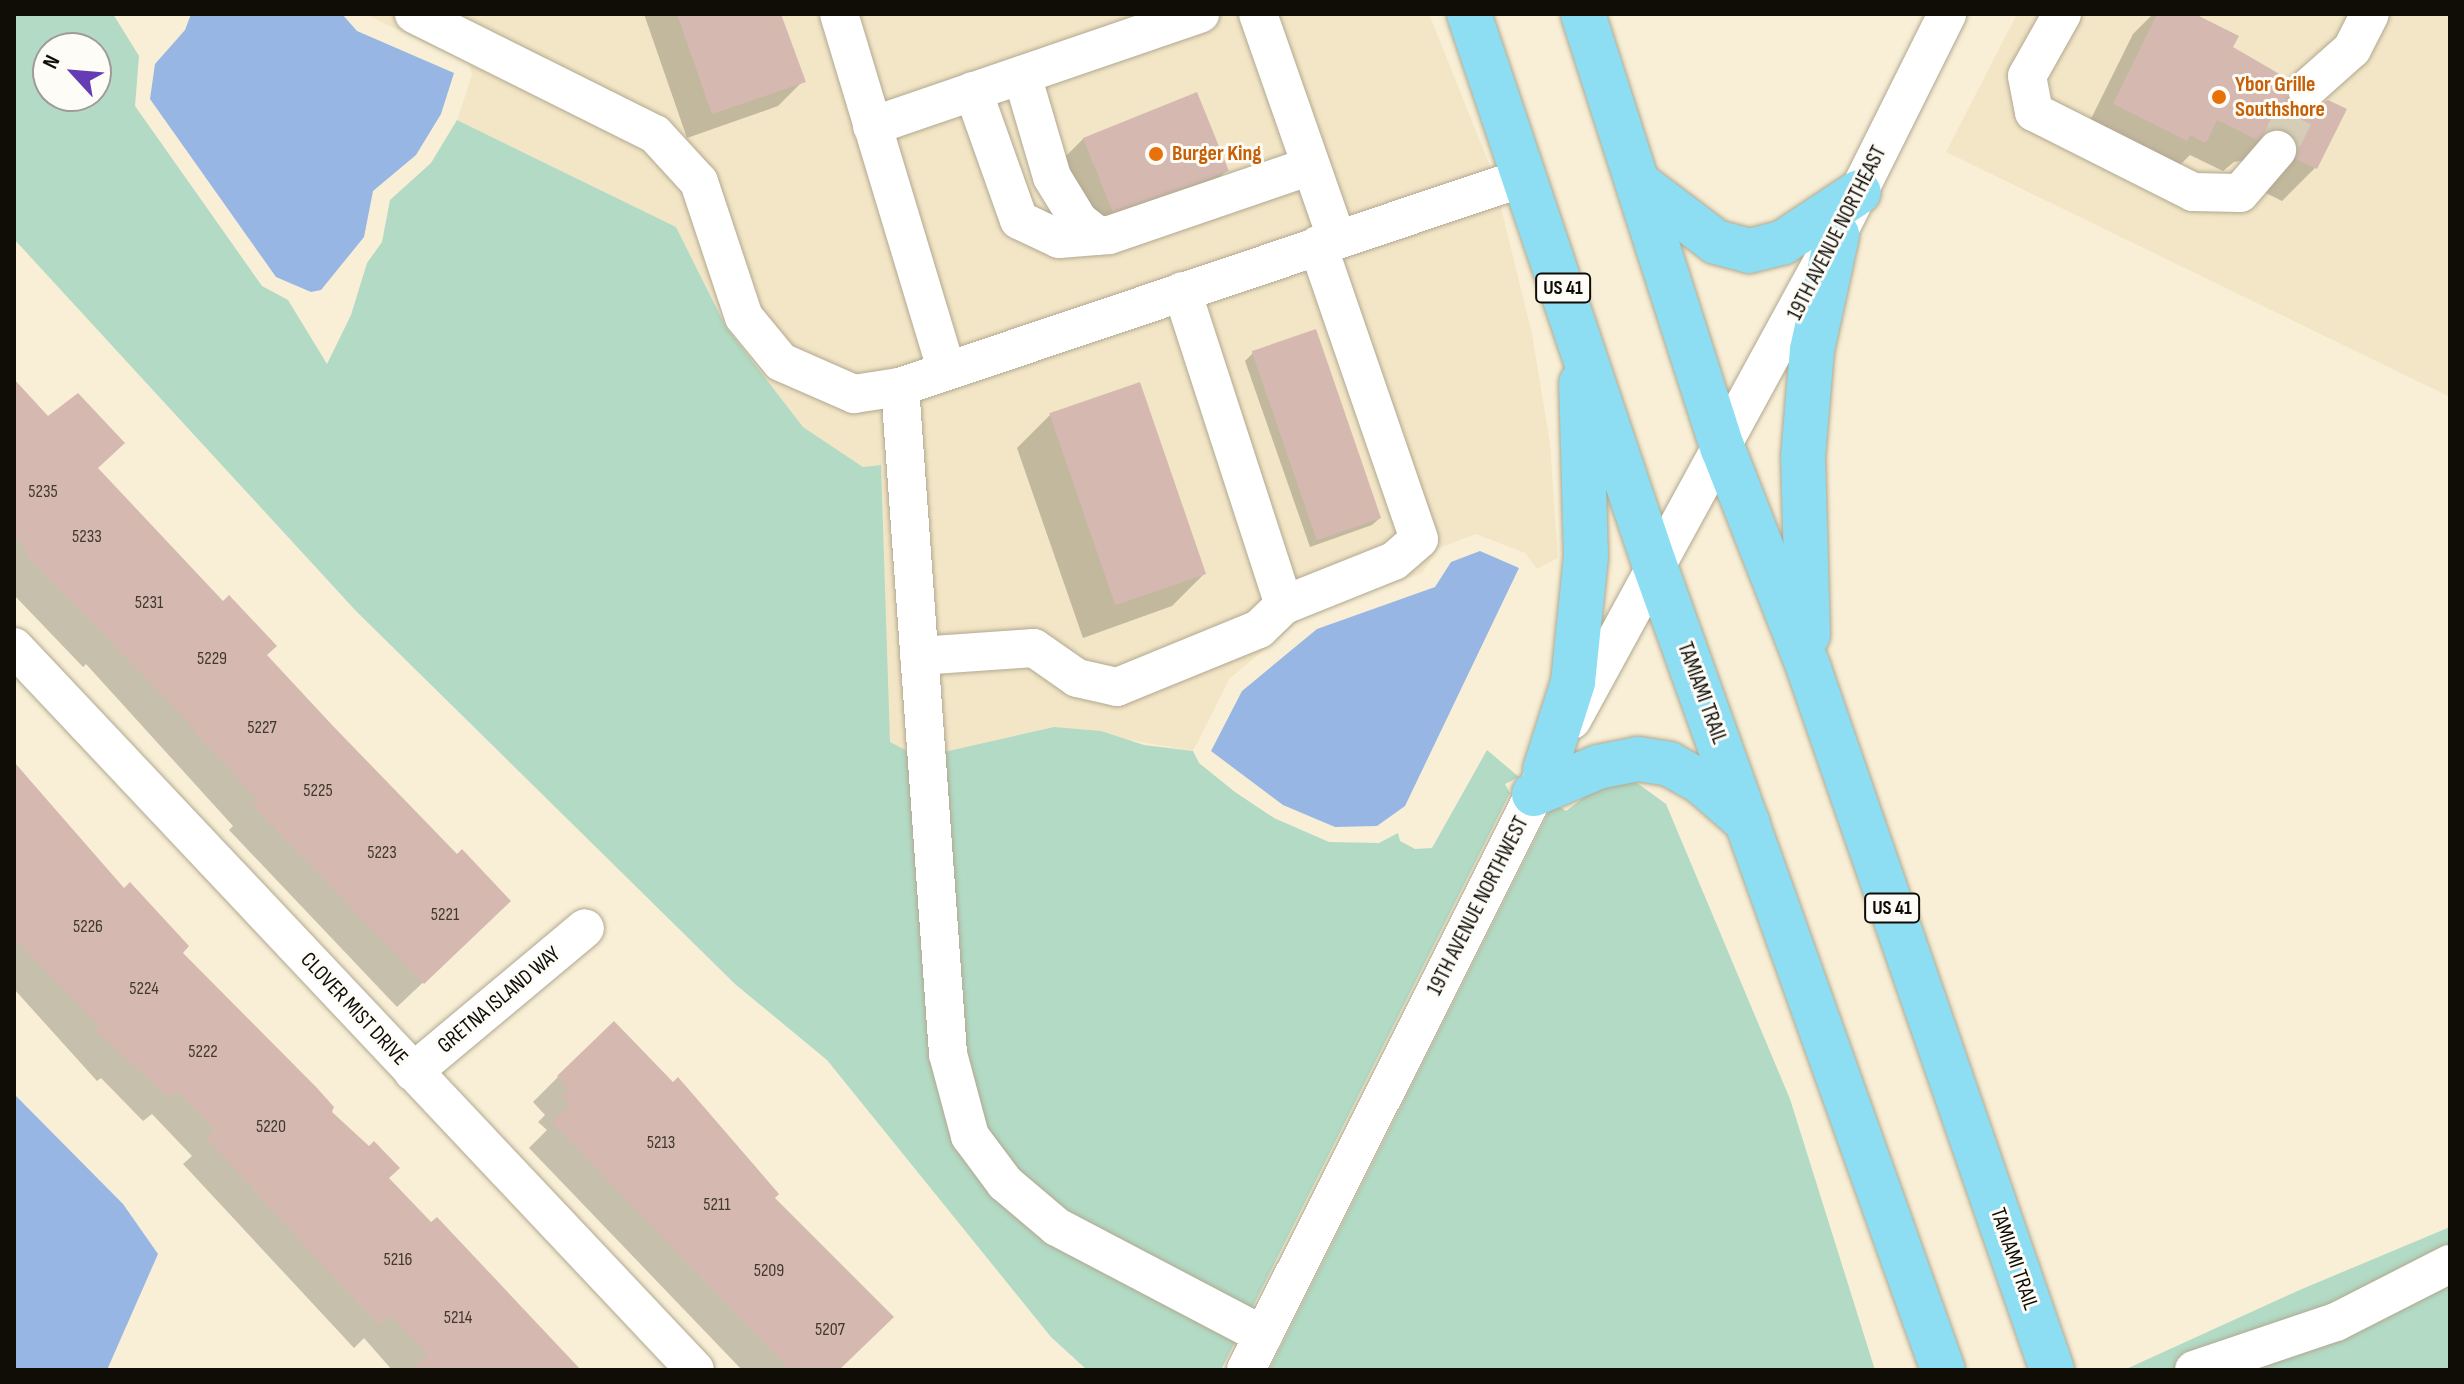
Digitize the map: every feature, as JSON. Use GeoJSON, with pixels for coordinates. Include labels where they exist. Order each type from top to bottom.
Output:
{"type":"FeatureCollection","features":[{"type":"Feature","properties":{"kind":"main road","name":"TAMIAMI TRAIL"},"geometry":{"type":"LineString","coordinates":[[1469,14],[1654,563],[1751,826],[1943,1370]]}},
{"type":"Feature","properties":{"kind":"main road","name":"TAMIAMI TRAIL"},"geometry":{"type":"LineString","coordinates":[[1583,14],[1642,186],[1723,449],[1809,669],[2052,1370]]}},
{"type":"Feature","properties":{"kind":"main road"},"geometry":{"type":"LineString","coordinates":[[1642,186],[1716,242],[1749,251],[1782,243],[1859,192]]}},
{"type":"Feature","properties":{"kind":"main road"},"geometry":{"type":"LineString","coordinates":[[1809,669],[1803,457],[1812,350],[1837,235]]}},
{"type":"Feature","properties":{"kind":"main road"},"geometry":{"type":"LineString","coordinates":[[1540,782],[1573,682],[1586,557],[1579,333]]}},
{"type":"Feature","properties":{"kind":"main road"},"geometry":{"type":"LineString","coordinates":[[1540,782],[1638,759],[1669,764],[1701,782],[1751,826]]}},
{"type":"Feature","properties":{"kind":"street"},"geometry":{"type":"LineString","coordinates":[[414,14],[655,134],[699,182],[744,317],[781,362],[854,394],[900,387],[946,368],[1525,177]]}},
{"type":"Feature","properties":{"kind":"street"},"geometry":{"type":"LineString","coordinates":[[839,14],[946,368]]}},
{"type":"Feature","properties":{"kind":"street"},"geometry":{"type":"LineString","coordinates":[[872,126],[1200,14]]}},
{"type":"Feature","properties":{"kind":"street"},"geometry":{"type":"LineString","coordinates":[[919,656],[1034,648],[1077,678],[1117,687],[1259,629],[1284,605],[1394,561],[1419,539],[1328,242],[1311,166],[1258,14]]}},
{"type":"Feature","properties":{"kind":"street","name":"19TH AVENUE NORTHEAST"},"geometry":{"type":"LineString","coordinates":[[1723,449],[1837,235],[1947,14]]}},
{"type":"Feature","properties":{"kind":"street"},"geometry":{"type":"LineString","coordinates":[[2062,14],[2027,76],[2034,112],[2193,192],[2240,193],[2277,150]]}},
{"type":"Feature","properties":{"kind":"street"},"geometry":{"type":"LineString","coordinates":[[2307,89],[2352,49],[2370,14]]}},
{"type":"Feature","properties":{"kind":"street"},"geometry":{"type":"LineString","coordinates":[[1022,75],[1052,177],[1079,221],[1098,236]]}},
{"type":"Feature","properties":{"kind":"street"},"geometry":{"type":"LineString","coordinates":[[973,91],[1019,220],[1059,239],[1098,236],[1311,166]]}},
{"type":"Feature","properties":{"kind":"street"},"geometry":{"type":"LineString","coordinates":[[1182,291],[1284,605]]}},
{"type":"Feature","properties":{"kind":"street"},"geometry":{"type":"LineString","coordinates":[[900,387],[948,1054],[970,1136],[1005,1183],[1057,1227],[1263,1335]]}},
{"type":"Feature","properties":{"kind":"street","name":"19TH AVENUE NORTHWEST"},"geometry":{"type":"LineString","coordinates":[[1246,1370],[1540,782],[1654,563],[1723,449]]}},
{"type":"Feature","properties":{"kind":"street","name":"CLOVER MIST DRIVE"},"geometry":{"type":"LineString","coordinates":[[14,647],[695,1370]]}},
{"type":"Feature","properties":{"kind":"street","name":"GRETNA ISLAND WAY"},"geometry":{"type":"LineString","coordinates":[[413,1072],[585,928]]}},
{"type":"Feature","properties":{"kind":"street"},"geometry":{"type":"LineString","coordinates":[[2194,1370],[2336,1322],[2450,1264]]}},
{"type":"Feature","properties":{"kind":"shaded area"},"geometry":{"type":"Polygon","coordinates":[[[365,14],[1429,14],[1492,171],[1532,334],[1550,443],[1558,558],[1537,569],[1525,553],[1476,534],[1439,548],[1422,573],[1309,613],[1230,678],[1193,751],[1054,727],[948,751],[910,753],[889,742],[881,465],[863,467],[803,427],[726,327],[676,227],[457,120],[472,75],[469,64],[365,14]]]}},
{"type":"Feature","properties":{"kind":"shaded area"},"geometry":{"type":"Polygon","coordinates":[[[2017,14],[2450,14],[2450,397],[1946,152],[2017,14]]]}},
{"type":"Feature","properties":{"kind":"green space"},"geometry":{"type":"Polygon","coordinates":[[[14,14],[113,14],[139,56],[135,106],[262,286],[288,300],[327,364],[351,315],[367,263],[382,242],[390,200],[431,163],[457,120],[676,227],[726,327],[803,427],[863,467],[881,465],[890,742],[911,753],[948,751],[1054,727],[1101,731],[1144,745],[1193,751],[1199,763],[1235,792],[1274,818],[1329,842],[1379,843],[1398,833],[1400,841],[1415,849],[1432,848],[1487,750],[1519,777],[1505,784],[1510,793],[1221,1370],[1087,1370],[1051,1337],[827,1060],[735,984],[356,611],[14,239],[14,14]]]}},
{"type":"Feature","properties":{"kind":"green space"},"geometry":{"type":"Polygon","coordinates":[[[1633,780],[1666,804],[1790,1099],[1875,1370],[1269,1370],[1550,809],[1559,806],[1566,811],[1591,792],[1633,780]]]}},
{"type":"Feature","properties":{"kind":"green space"},"geometry":{"type":"Polygon","coordinates":[[[2450,1227],[2450,1370],[2124,1370],[2302,1289],[2450,1227]]]}},
{"type":"Feature","properties":{"kind":"water"},"geometry":{"type":"Polygon","coordinates":[[[191,14],[342,14],[357,31],[454,73],[441,114],[416,155],[373,191],[364,237],[321,290],[311,292],[276,277],[150,99],[155,64],[185,30],[191,14]]]}},
{"type":"Feature","properties":{"kind":"water"},"geometry":{"type":"Polygon","coordinates":[[[1480,551],[1519,568],[1405,806],[1377,826],[1335,827],[1283,805],[1211,751],[1242,691],[1317,629],[1435,587],[1451,562],[1480,551]]]}},
{"type":"Feature","properties":{"kind":"water"},"geometry":{"type":"Polygon","coordinates":[[[14,1094],[123,1204],[158,1254],[107,1370],[14,1370],[14,1094]]]}},
{"type":"Feature","properties":{"kind":"building"},"geometry":{"type":"Polygon","coordinates":[[[677,14],[781,14],[806,82],[712,114],[677,14]]]}},
{"type":"Feature","properties":{"kind":"building","name":"Ybor Grille Southshore"},"geometry":{"type":"Polygon","coordinates":[[[2157,14],[2195,14],[2239,36],[2233,47],[2288,79],[2286,94],[2299,110],[2312,110],[2328,100],[2347,109],[2317,169],[2296,159],[2297,142],[2282,129],[2269,130],[2257,140],[2217,120],[2206,143],[2190,135],[2187,141],[2113,104],[2157,14]]]}},
{"type":"Feature","properties":{"kind":"building","name":"Burger King"},"geometry":{"type":"Polygon","coordinates":[[[1197,92],[1229,171],[1115,217],[1083,138],[1197,92]]]}},
{"type":"Feature","properties":{"kind":"building"},"geometry":{"type":"Polygon","coordinates":[[[1316,329],[1381,518],[1317,540],[1252,351],[1316,329]]]}},
{"type":"Feature","properties":{"kind":"building"},"geometry":{"type":"Polygon","coordinates":[[[14,379],[48,416],[78,393],[125,443],[98,468],[223,601],[229,595],[277,646],[267,655],[333,726],[457,854],[462,849],[511,901],[424,984],[252,804],[257,800],[167,700],[25,554],[28,551],[14,536],[14,379]]]}},
{"type":"Feature","properties":{"kind":"building"},"geometry":{"type":"Polygon","coordinates":[[[1140,382],[1206,574],[1115,605],[1049,413],[1140,382]]]}},
{"type":"Feature","properties":{"kind":"building"},"geometry":{"type":"Polygon","coordinates":[[[14,762],[124,888],[130,882],[189,946],[183,953],[317,1088],[334,1107],[332,1112],[369,1146],[374,1141],[400,1168],[389,1178],[431,1222],[437,1217],[581,1370],[413,1370],[428,1355],[390,1315],[380,1325],[331,1274],[206,1138],[215,1130],[177,1091],[169,1098],[95,1030],[99,1026],[14,938],[14,762]]]}},
{"type":"Feature","properties":{"kind":"building"},"geometry":{"type":"Polygon","coordinates":[[[614,1021],[673,1082],[678,1077],[779,1194],[775,1198],[894,1317],[839,1370],[790,1370],[552,1122],[570,1104],[562,1095],[569,1089],[557,1076],[614,1021]]]}},
{"type":"Feature","properties":{"kind":"tunnel"},"geometry":{"type":"LineString","coordinates":[[2277,150],[2307,89]]}},
{"type":"Feature","properties":{"kind":"place","name":"Ybor Grille Southshore"},"geometry":{"type":"Point","coordinates":[2219,97]}},
{"type":"Feature","properties":{"kind":"place","name":"Burger King"},"geometry":{"type":"Point","coordinates":[1156,154]}}]}
